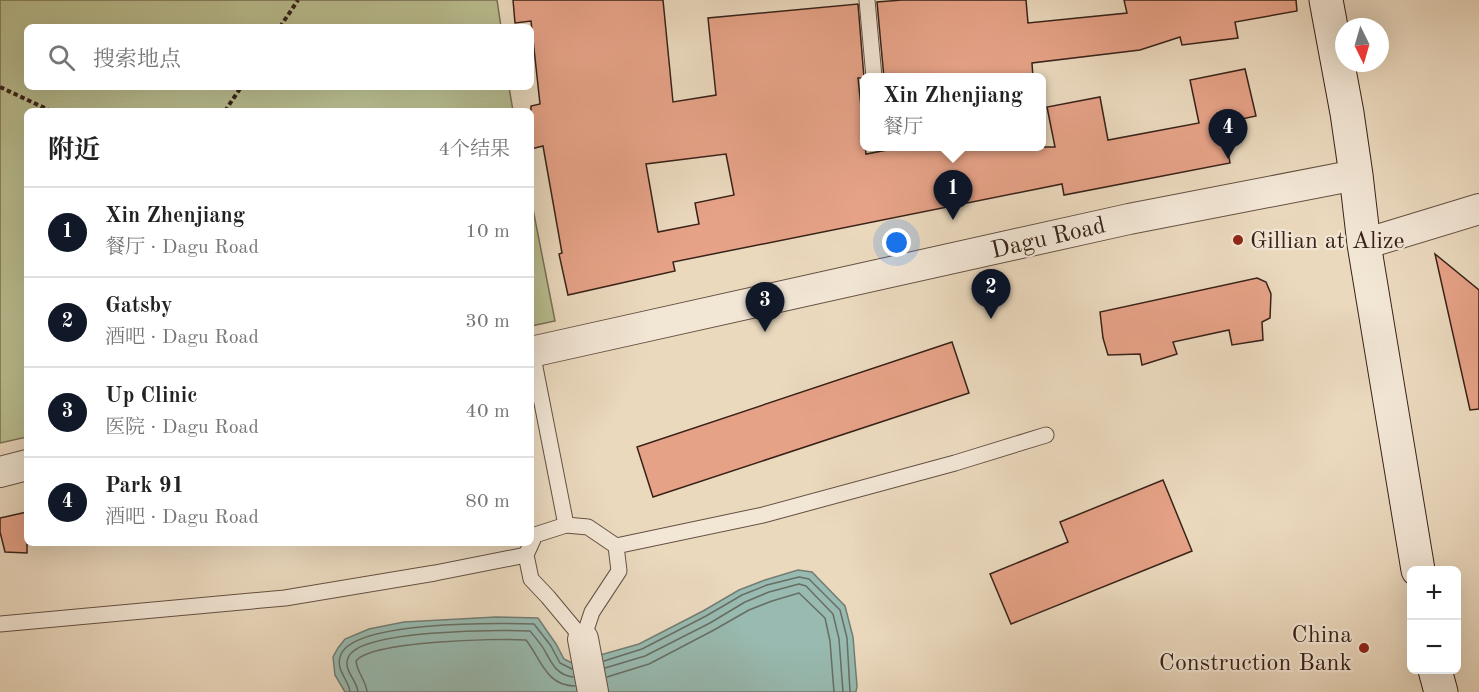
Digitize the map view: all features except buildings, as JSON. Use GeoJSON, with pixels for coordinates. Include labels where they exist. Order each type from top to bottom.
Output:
{"type":"FeatureCollection","features":[{"type":"Feature","properties":{"kind":"main road"},"geometry":{"type":"LineString","coordinates":[[1326,0],[1417,566]]}},
{"type":"Feature","properties":{"kind":"main road"},"geometry":{"type":"LineString","coordinates":[[1436,674],[1440,692]]}},
{"type":"Feature","properties":{"kind":"street","name":"Dagu Road"},"geometry":{"type":"LineString","coordinates":[[534,352],[1129,219],[1356,175]]}},
{"type":"Feature","properties":{"kind":"street"},"geometry":{"type":"LineString","coordinates":[[1364,244],[1479,209]]}},
{"type":"Feature","properties":{"kind":"street"},"geometry":{"type":"LineString","coordinates":[[0,471],[24,466]]}},
{"type":"Feature","properties":{"kind":"street"},"geometry":{"type":"LineString","coordinates":[[584,643],[593,692]]}},
{"type":"Feature","properties":{"kind":"lane"},"geometry":{"type":"LineString","coordinates":[[867,0],[874,73]]}},
{"type":"Feature","properties":{"kind":"lane"},"geometry":{"type":"LineString","coordinates":[[534,362],[566,525]]}},
{"type":"Feature","properties":{"kind":"lane"},"geometry":{"type":"LineString","coordinates":[[534,537],[566,525],[588,527],[616,546],[763,516],[955,464],[1046,435]]}},
{"type":"Feature","properties":{"kind":"lane"},"geometry":{"type":"LineString","coordinates":[[530,546],[526,555],[531,579],[584,643]]}},
{"type":"Feature","properties":{"kind":"lane"},"geometry":{"type":"LineString","coordinates":[[584,643],[592,612],[619,571],[616,546]]}},
{"type":"Feature","properties":{"kind":"lane"},"geometry":{"type":"LineString","coordinates":[[0,624],[285,598],[526,555]]}},
{"type":"Feature","properties":{"kind":"path"},"geometry":{"type":"LineString","coordinates":[[282,24],[298,0]]}},
{"type":"Feature","properties":{"kind":"path"},"geometry":{"type":"LineString","coordinates":[[0,87],[45,108]]}},
{"type":"Feature","properties":{"kind":"path"},"geometry":{"type":"LineString","coordinates":[[227,108],[239,90]]}},
{"type":"Feature","properties":{"kind":"green space"},"geometry":{"type":"Polygon","coordinates":[[[0,0],[497,0],[501,24],[24,24],[24,90],[510,90],[512,108],[24,108],[24,438],[0,443],[0,0]]]}},
{"type":"Feature","properties":{"kind":"green space"},"geometry":{"type":"Polygon","coordinates":[[[534,214],[555,321],[534,325],[534,214]]]}},
{"type":"Feature","properties":{"kind":"water"},"geometry":{"type":"Polygon","coordinates":[[[798,570],[812,572],[845,606],[853,637],[856,692],[345,692],[335,675],[333,657],[338,648],[345,639],[369,629],[404,622],[496,617],[538,618],[564,659],[572,663],[639,644],[739,590],[798,570]]]}},
{"type":"Feature","properties":{"kind":"place","name":"Park 91"},"geometry":{"type":"Point","coordinates":[1228,159]}},
{"type":"Feature","properties":{"kind":"place","name":"Xin Zhenjiang"},"geometry":{"type":"Point","coordinates":[953,220]}},
{"type":"Feature","properties":{"kind":"place","name":"Gillian at Alize"},"geometry":{"type":"Point","coordinates":[1238,240]}},
{"type":"Feature","properties":{"kind":"place","name":"Gatsby"},"geometry":{"type":"Point","coordinates":[991,319]}},
{"type":"Feature","properties":{"kind":"place","name":"Up Clinic"},"geometry":{"type":"Point","coordinates":[765,332]}},
{"type":"Feature","properties":{"kind":"place","name":"China Construction Bank"},"geometry":{"type":"Point","coordinates":[1364,648]}}]}
